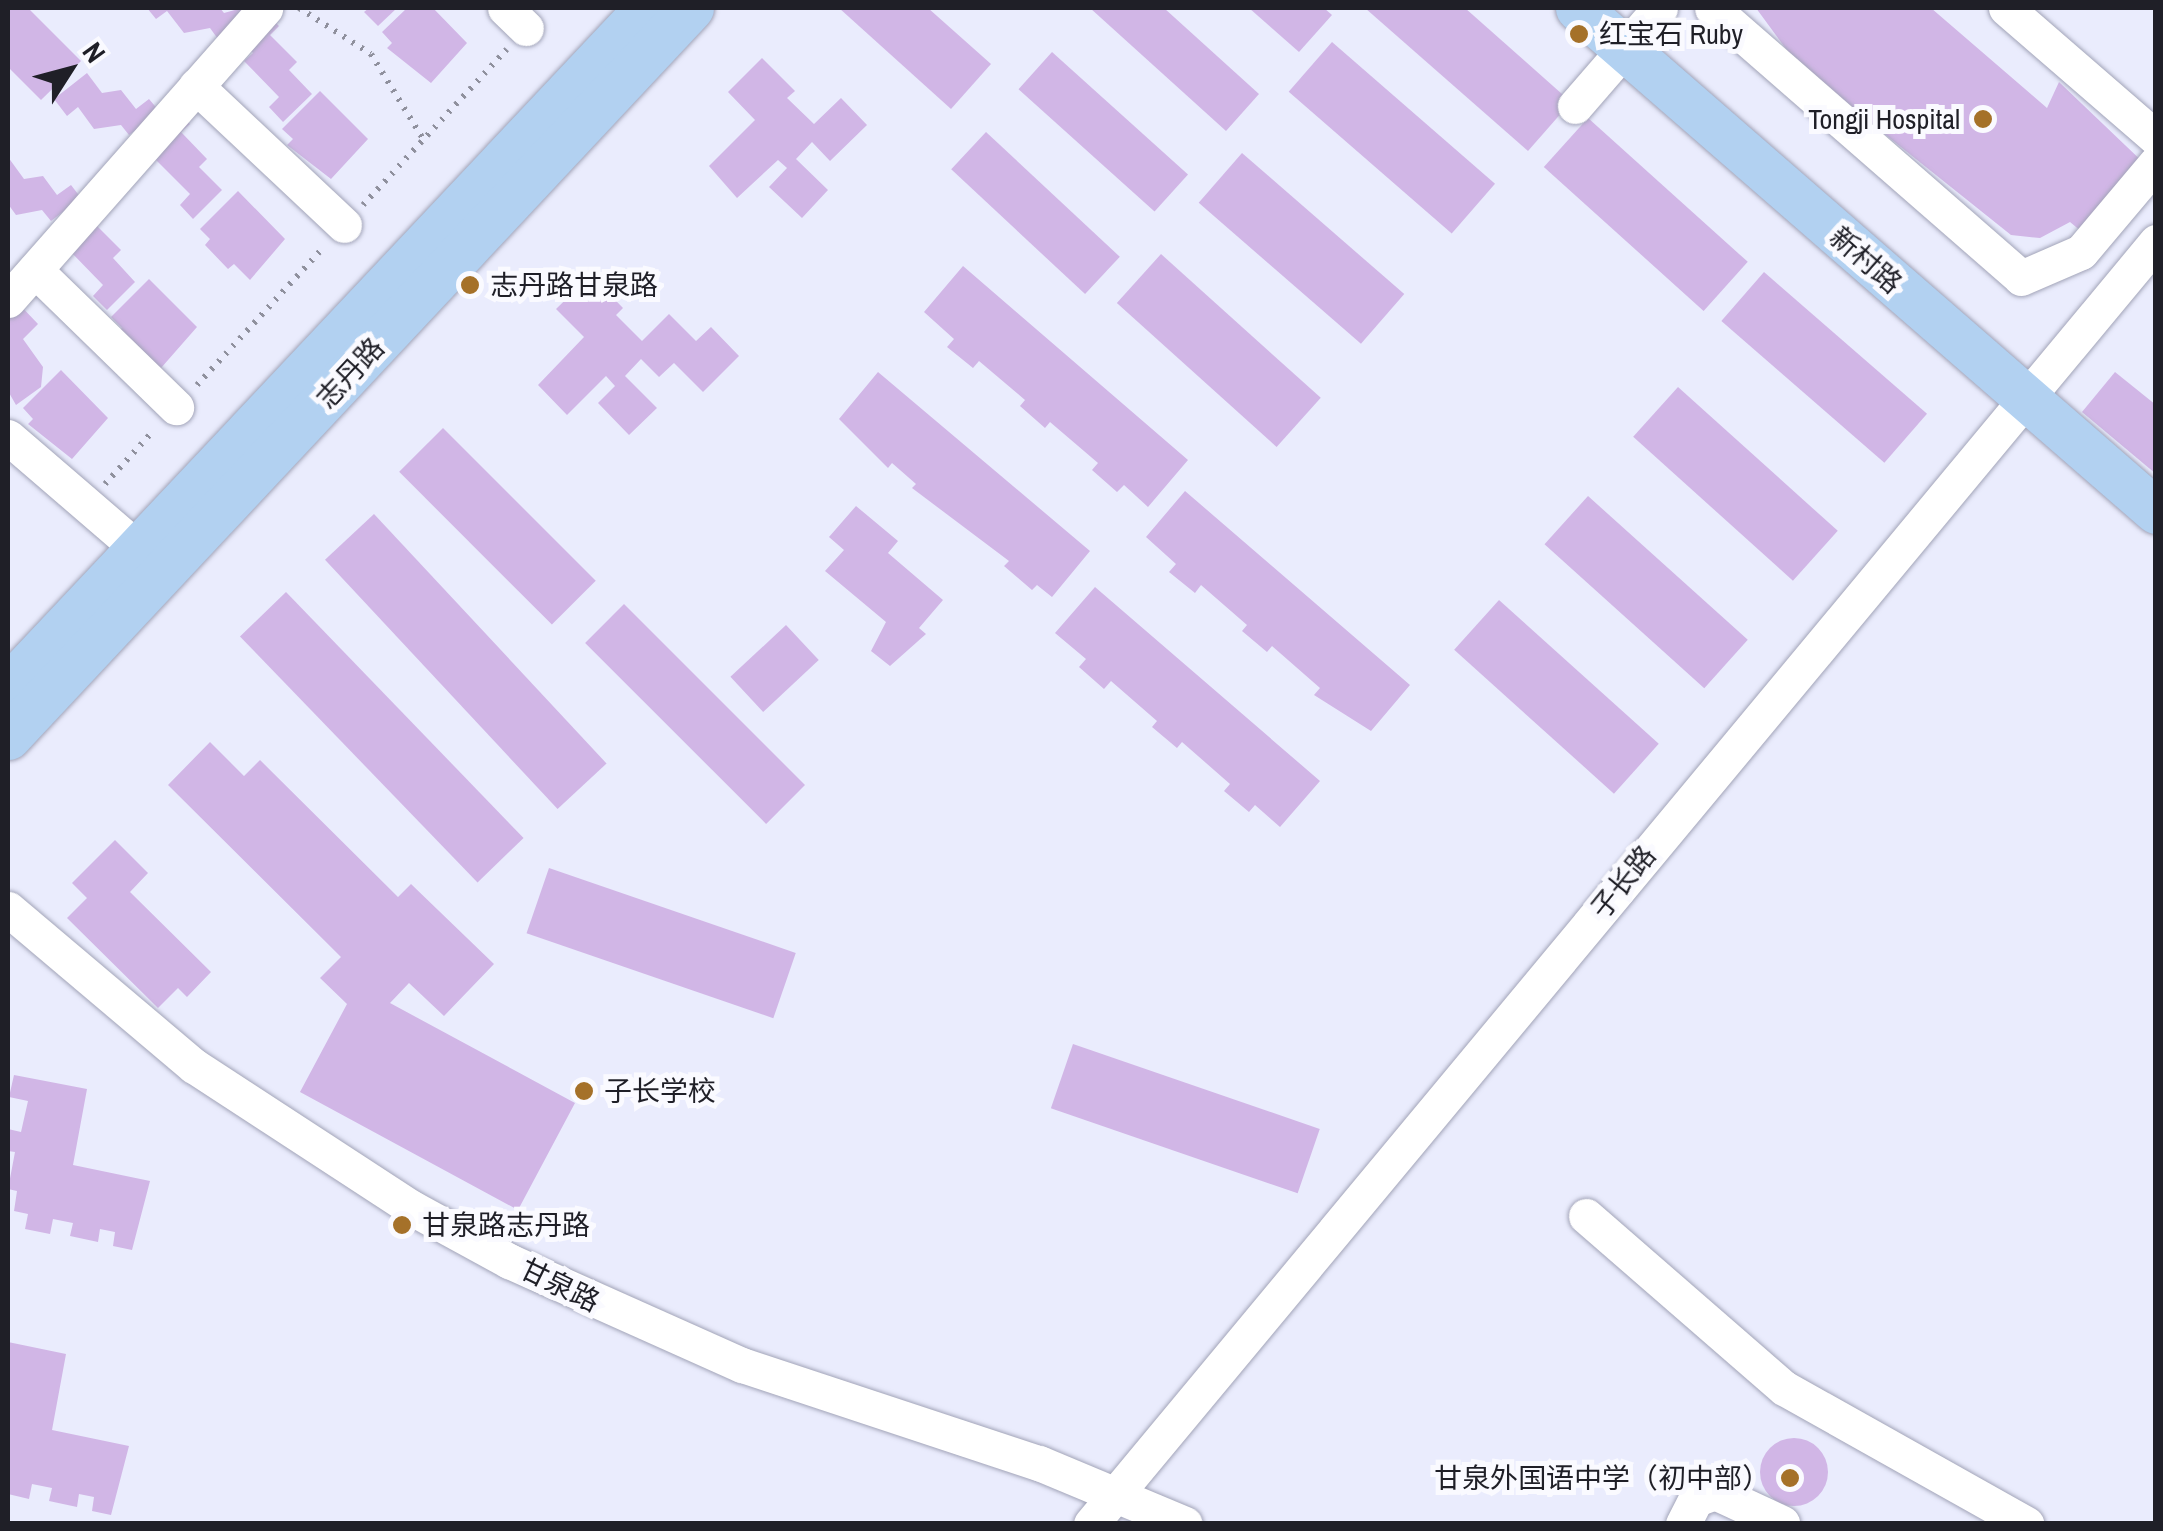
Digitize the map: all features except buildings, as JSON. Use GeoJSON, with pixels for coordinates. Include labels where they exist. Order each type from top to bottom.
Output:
{"type":"FeatureCollection","features":[{"type":"Feature","properties":{"kind":"main road","name":"志丹路"},"geometry":{"type":"LineString","coordinates":[[8,687],[647,8]]}},
{"type":"Feature","properties":{"kind":"main road","name":"志丹路"},"geometry":{"type":"LineString","coordinates":[[8,737],[691,8]]}},
{"type":"Feature","properties":{"kind":"main road","name":"新村路"},"geometry":{"type":"LineString","coordinates":[[1578,8],[2156,511]]}},
{"type":"Feature","properties":{"kind":"street"},"geometry":{"type":"LineString","coordinates":[[8,300],[265,8]]}},
{"type":"Feature","properties":{"kind":"street"},"geometry":{"type":"LineString","coordinates":[[1575,106],[1660,8]]}},
{"type":"Feature","properties":{"kind":"street"},"geometry":{"type":"LineString","coordinates":[[1712,8],[2021,278],[2081,252],[2156,162]]}},
{"type":"Feature","properties":{"kind":"street"},"geometry":{"type":"LineString","coordinates":[[2006,8],[2156,138]]}},
{"type":"Feature","properties":{"kind":"street"},"geometry":{"type":"LineString","coordinates":[[196,86],[344,225]]}},
{"type":"Feature","properties":{"kind":"street","name":"子长路"},"geometry":{"type":"LineString","coordinates":[[1091,1524],[2156,242]]}},
{"type":"Feature","properties":{"kind":"street"},"geometry":{"type":"LineString","coordinates":[[34,270],[176,407]]}},
{"type":"Feature","properties":{"kind":"street"},"geometry":{"type":"LineString","coordinates":[[8,437],[138,549]]}},
{"type":"Feature","properties":{"kind":"street","name":"甘泉路"},"geometry":{"type":"LineString","coordinates":[[8,909],[208,1076],[398,1200],[509,1261],[726,1359],[1119,1494],[1185,1524]]}},
{"type":"Feature","properties":{"kind":"street"},"geometry":{"type":"LineString","coordinates":[[1586,1216],[1784,1388],[2026,1524]]}},
{"type":"Feature","properties":{"kind":"street"},"geometry":{"type":"LineString","coordinates":[[1684,1524],[1696,1500],[1716,1492],[1782,1523]]}},
{"type":"Feature","properties":{"kind":"path"},"geometry":{"type":"LineString","coordinates":[[300,8],[371,54],[423,139]]}},
{"type":"Feature","properties":{"kind":"path"},"geometry":{"type":"LineString","coordinates":[[86,504],[423,139],[516,18]]}},
{"type":"Feature","properties":{"kind":"place","name":"红宝石 Ruby"},"geometry":{"type":"Point","coordinates":[1579,34]}},
{"type":"Feature","properties":{"kind":"place","name":"Tongji Hospital"},"geometry":{"type":"Point","coordinates":[1983,119]}},
{"type":"Feature","properties":{"kind":"place","name":"志丹路甘泉路"},"geometry":{"type":"Point","coordinates":[470,285]}},
{"type":"Feature","properties":{"kind":"place","name":"子长学校"},"geometry":{"type":"Point","coordinates":[584,1091]}},
{"type":"Feature","properties":{"kind":"place","name":"甘泉路志丹路"},"geometry":{"type":"Point","coordinates":[402,1225]}},
{"type":"Feature","properties":{"kind":"place","name":"甘泉外国语中学（初中部）"},"geometry":{"type":"Point","coordinates":[1790,1478]}}]}
